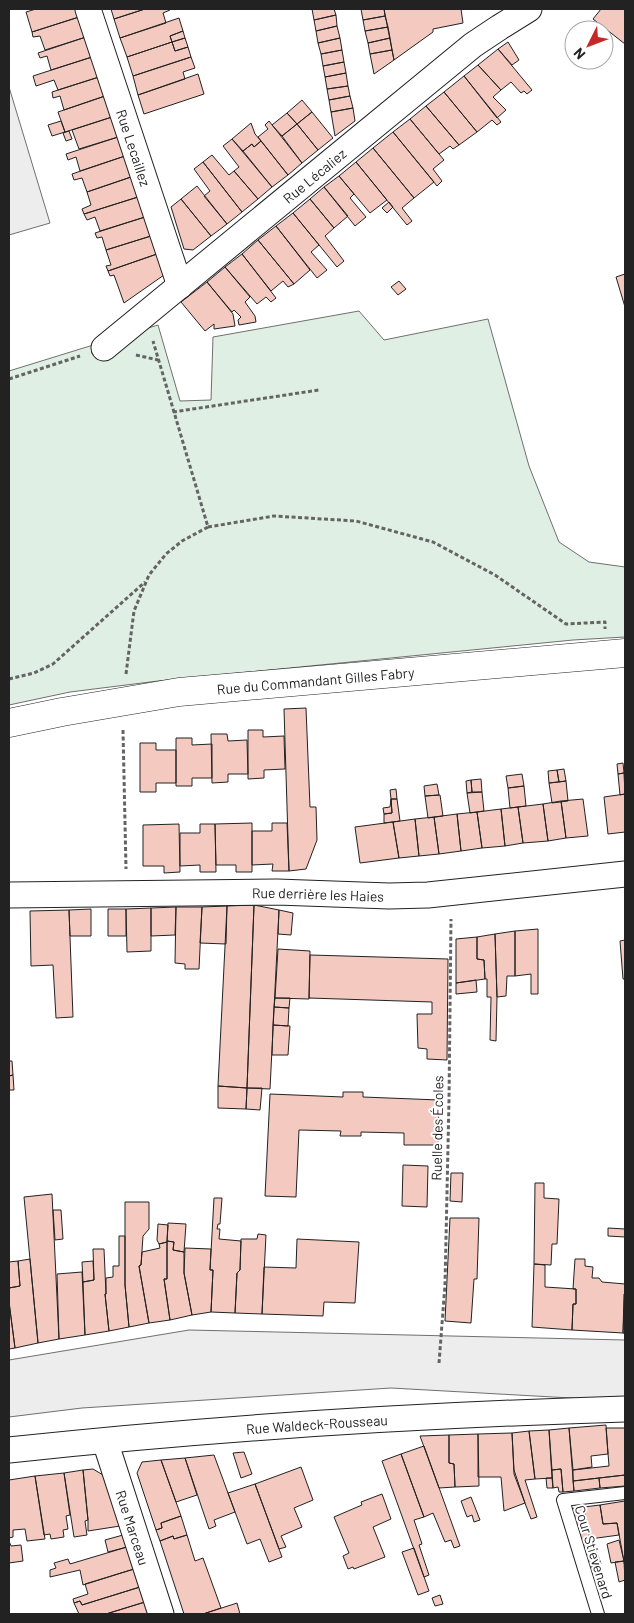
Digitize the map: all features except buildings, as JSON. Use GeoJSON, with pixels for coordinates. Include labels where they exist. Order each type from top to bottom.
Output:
{"type":"FeatureCollection","features":[{"type":"Feature","properties":{"kind":"street","name":"Rue Lecaillez"},"geometry":{"type":"LineString","coordinates":[[88,9],[180,286]]}},
{"type":"Feature","properties":{"kind":"street","name":"Rue Lécaliez"},"geometry":{"type":"LineString","coordinates":[[104,348],[473,46],[530,9]]}},
{"type":"Feature","properties":{"kind":"street","name":"Rue du Commandant Gilles Fabry"},"geometry":{"type":"LineString","coordinates":[[9,723],[171,693],[617,653]]}},
{"type":"Feature","properties":{"kind":"street","name":"Rue derrière les Haies"},"geometry":{"type":"LineString","coordinates":[[9,895],[277,892],[390,896],[450,894],[625,874]]}},
{"type":"Feature","properties":{"kind":"street","name":"Rue Waldeck-Rousseau"},"geometry":{"type":"LineString","coordinates":[[9,1450],[374,1420],[540,1411],[625,1409]]}},
{"type":"Feature","properties":{"kind":"street","name":"Rue Marceau"},"geometry":{"type":"LineString","coordinates":[[104,1441],[161,1614]]}},
{"type":"Feature","properties":{"kind":"lane","name":"Cour Stievenard"},"geometry":{"type":"LineString","coordinates":[[598,1614],[563,1500],[625,1493]]}},
{"type":"Feature","properties":{"kind":"path"},"geometry":{"type":"LineString","coordinates":[[146,314],[208,527]]}},
{"type":"Feature","properties":{"kind":"path"},"geometry":{"type":"LineString","coordinates":[[173,412],[319,390]]}},
{"type":"Feature","properties":{"kind":"path"},"geometry":{"type":"LineString","coordinates":[[126,894],[123,701],[134,611],[149,575],[166,554],[182,541],[208,527],[274,516],[356,521],[433,542],[496,575],[566,624],[605,622],[617,653]]}},
{"type":"Feature","properties":{"kind":"path"},"geometry":{"type":"LineString","coordinates":[[9,679],[34,673],[53,664],[147,580]]}},
{"type":"Feature","properties":{"kind":"path","name":"Ruelle des Écoles"},"geometry":{"type":"LineString","coordinates":[[439,1363],[445,1285],[452,937],[450,894]]}},
{"type":"Feature","properties":{"kind":"green space"},"geometry":{"type":"Polygon","coordinates":[[[359,311],[384,340],[488,319],[529,466],[559,542],[589,562],[625,567],[625,637],[573,640],[158,681],[70,692],[9,705],[9,371],[158,325],[180,401],[211,400],[213,337],[359,311]]]}},
{"type":"Feature","properties":{"kind":"shaded area"},"geometry":{"type":"Polygon","coordinates":[[[9,87],[50,223],[9,235],[9,87]]]}},
{"type":"Feature","properties":{"kind":"shaded area"},"geometry":{"type":"Polygon","coordinates":[[[189,1330],[625,1340],[625,1401],[391,1388],[82,1408],[9,1417],[9,1360],[189,1330]]]}}]}
